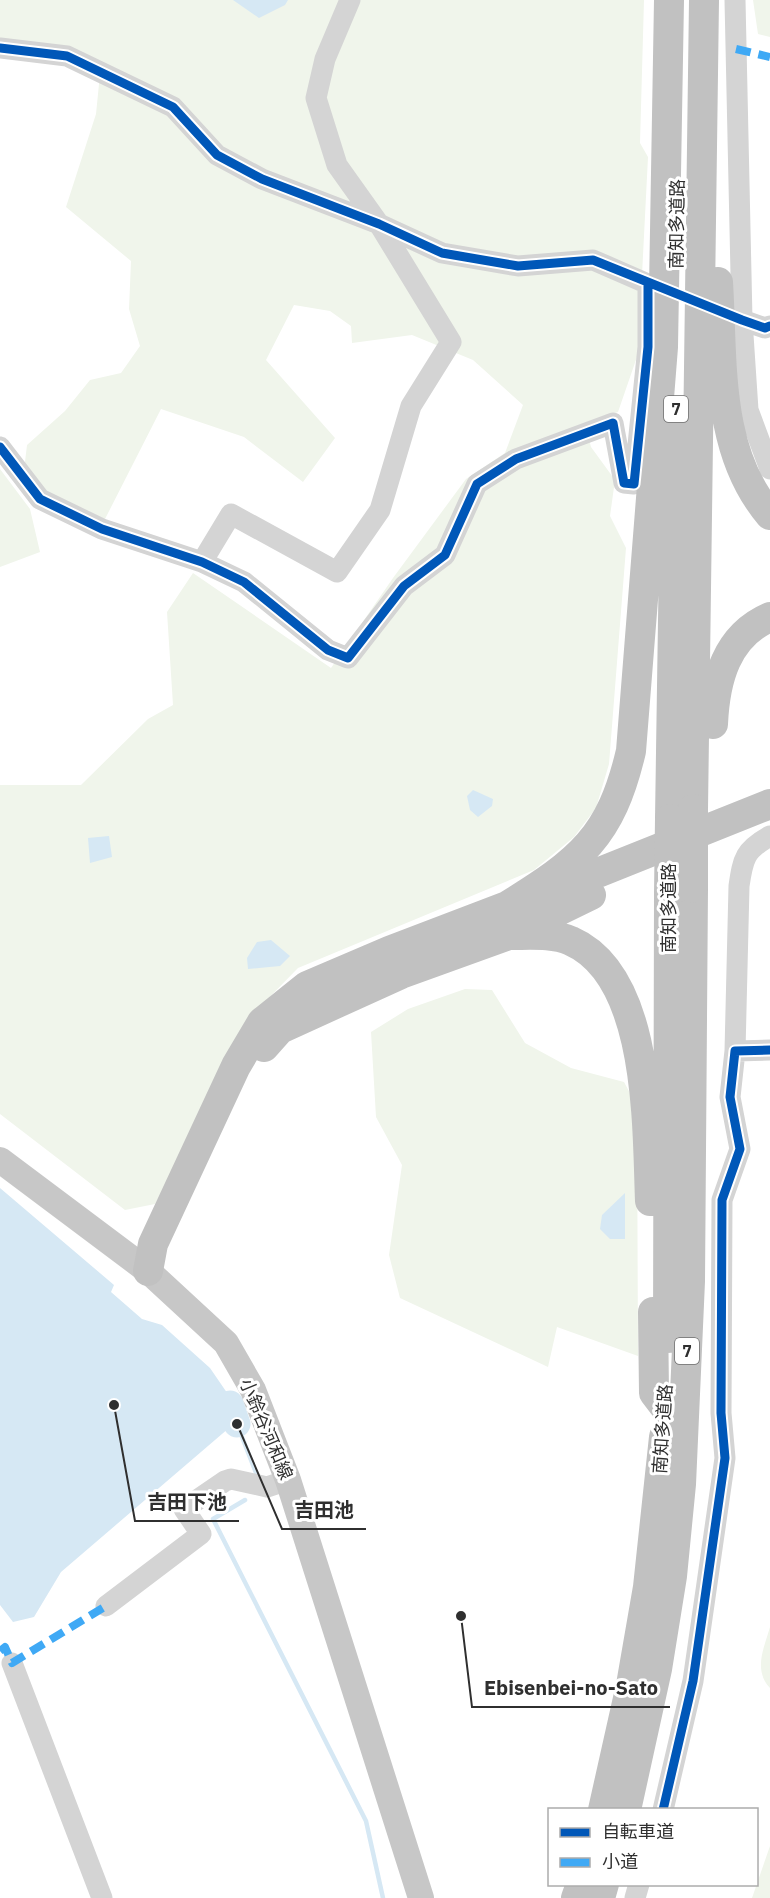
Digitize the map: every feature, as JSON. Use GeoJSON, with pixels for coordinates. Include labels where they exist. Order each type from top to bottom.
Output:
{"type":"FeatureCollection","features":[{"type":"Feature","properties":{"kind":"highway"},"geometry":{"type":"LineString","coordinates":[[508,921],[593,840],[613,812],[631,751],[663,347],[669,0]]}},
{"type":"Feature","properties":{"kind":"highway","name":"南知多道路"},"geometry":{"type":"LineString","coordinates":[[626,1808],[657,1669],[672,1576],[680,1496],[690,1281],[692,1044],[680,0]]}},
{"type":"Feature","properties":{"kind":"highway","name":"南知多道路"},"geometry":{"type":"LineString","coordinates":[[690,810],[704,0]]}},
{"type":"Feature","properties":{"kind":"highway"},"geometry":{"type":"LineString","coordinates":[[704,51],[712,63],[717,157],[716,261],[724,406],[741,468],[758,501],[770,515]]}},
{"type":"Feature","properties":{"kind":"highway"},"geometry":{"type":"LineString","coordinates":[[690,810],[718,679],[744,633],[770,617]]}},
{"type":"Feature","properties":{"kind":"highway"},"geometry":{"type":"LineString","coordinates":[[508,921],[561,888],[770,804]]}},
{"type":"Feature","properties":{"kind":"highway"},"geometry":{"type":"LineString","coordinates":[[148,1271],[158,1234],[236,1066],[262,1022],[307,986],[508,921],[642,871],[770,818]]}},
{"type":"Feature","properties":{"kind":"highway","name":"南知多道路"},"geometry":{"type":"LineString","coordinates":[[603,1808],[631,1684],[648,1587],[667,1410],[690,885]]}},
{"type":"Feature","properties":{"kind":"highway"},"geometry":{"type":"LineString","coordinates":[[508,921],[542,935],[570,940],[597,958],[614,980],[629,1011],[638,1047],[647,1144],[654,1394],[667,1410]]}},
{"type":"Feature","properties":{"kind":"main road","name":"小鈴谷河和線"},"geometry":{"type":"LineString","coordinates":[[0,1160],[148,1271],[226,1343],[253,1390],[288,1480],[421,1898]]}},
{"type":"Feature","properties":{"kind":"street"},"geometry":{"type":"LineString","coordinates":[[202,562],[231,514],[337,572],[380,510],[411,406],[451,342],[379,224],[337,165],[316,98],[325,59],[350,0]]}},
{"type":"Feature","properties":{"kind":"street"},"geometry":{"type":"LineString","coordinates":[[735,0],[742,320],[748,410],[770,469]]}},
{"type":"Feature","properties":{"kind":"street"},"geometry":{"type":"LineString","coordinates":[[0,48],[67,56],[173,107],[217,155],[262,179],[379,224],[442,254],[518,266],[593,260],[648,284],[648,346],[634,484],[624,483],[613,423],[516,459],[477,483],[445,555],[404,586],[348,658],[328,650],[244,582],[202,562],[102,529],[40,499],[0,447]]}},
{"type":"Feature","properties":{"kind":"street"},"geometry":{"type":"LineString","coordinates":[[742,320],[765,328],[770,326]]}},
{"type":"Feature","properties":{"kind":"street"},"geometry":{"type":"LineString","coordinates":[[663,1808],[693,1681],[725,1458],[721,1413],[722,1200],[740,1149],[730,1097],[735,1051],[739,886],[743,860],[753,846],[770,836]]}},
{"type":"Feature","properties":{"kind":"street"},"geometry":{"type":"LineString","coordinates":[[735,1051],[770,1050]]}},
{"type":"Feature","properties":{"kind":"street"},"geometry":{"type":"LineString","coordinates":[[106,1606],[201,1534],[184,1509],[218,1483],[231,1479],[267,1487],[288,1480]]}},
{"type":"Feature","properties":{"kind":"street"},"geometry":{"type":"LineString","coordinates":[[12,1663],[102,1898]]}},
{"type":"Feature","properties":{"kind":"shaded area"},"geometry":{"type":"Polygon","coordinates":[[[0,0],[644,0],[640,143],[648,157],[638,354],[618,412],[585,424],[591,447],[615,480],[610,516],[626,548],[609,764],[596,808],[574,837],[534,870],[298,968],[254,1013],[155,1204],[125,1210],[0,1114],[0,785],[81,785],[148,719],[173,705],[167,612],[193,573],[331,668],[393,578],[466,479],[505,453],[523,405],[473,360],[412,335],[352,343],[351,326],[330,311],[294,305],[266,360],[335,438],[303,482],[244,437],[161,409],[105,519],[49,494],[24,470],[27,445],[65,411],[90,380],[121,373],[140,346],[129,309],[131,261],[66,207],[96,114],[101,64],[0,43],[0,0]]]}},
{"type":"Feature","properties":{"kind":"shaded area"},"geometry":{"type":"Polygon","coordinates":[[[753,0],[770,0],[770,37],[758,34],[753,0]]]}},
{"type":"Feature","properties":{"kind":"shaded area"},"geometry":{"type":"Polygon","coordinates":[[[0,469],[30,509],[40,552],[0,567],[0,469]]]}},
{"type":"Feature","properties":{"kind":"shaded area"},"geometry":{"type":"Polygon","coordinates":[[[465,989],[492,990],[525,1043],[571,1068],[624,1082],[637,1106],[638,1356],[557,1327],[548,1367],[400,1298],[389,1255],[402,1165],[376,1117],[371,1032],[408,1009],[465,989]]]}},
{"type":"Feature","properties":{"kind":"shaded area"},"geometry":{"type":"Polygon","coordinates":[[[770,1627],[770,1688],[762,1674],[761,1659],[770,1627]]]}},
{"type":"Feature","properties":{"kind":"shaded area"},"geometry":{"type":"Polygon","coordinates":[[[770,1846],[770,1898],[752,1898],[770,1846]]]}},
{"type":"Feature","properties":{"kind":"water"},"geometry":{"type":"Polygon","coordinates":[[[233,0],[288,0],[285,5],[259,18],[233,0]]]}},
{"type":"Feature","properties":{"kind":"water"},"geometry":{"type":"Polygon","coordinates":[[[473,790],[493,799],[492,806],[478,817],[470,810],[467,796],[473,790]]]}},
{"type":"Feature","properties":{"kind":"water"},"geometry":{"type":"Polygon","coordinates":[[[109,836],[112,857],[90,863],[88,838],[109,836]]]}},
{"type":"Feature","properties":{"kind":"water"},"geometry":{"type":"Polygon","coordinates":[[[271,940],[290,956],[280,966],[248,969],[247,958],[257,942],[271,940]]]}},
{"type":"Feature","properties":{"kind":"water"},"geometry":{"type":"Polygon","coordinates":[[[0,1188],[114,1285],[111,1292],[142,1319],[162,1325],[210,1368],[234,1403],[225,1406],[229,1428],[61,1572],[34,1617],[13,1622],[0,1605],[0,1188]]]}},
{"type":"Feature","properties":{"kind":"water"},"geometry":{"type":"Polygon","coordinates":[[[625,1193],[625,1239],[610,1239],[600,1229],[602,1215],[625,1193]]]}},
{"type":"Feature","properties":{"kind":"waterway"},"geometry":{"type":"LineString","coordinates":[[230,1404],[237,1424]]}},
{"type":"Feature","properties":{"kind":"waterway"},"geometry":{"type":"LineString","coordinates":[[237,1424],[258,1478]]}},
{"type":"Feature","properties":{"kind":"waterway"},"geometry":{"type":"LineString","coordinates":[[245,1500],[213,1519],[366,1821],[383,1898]]}},
{"type":"Feature","properties":{"kind":"marked path"},"geometry":{"type":"LineString","coordinates":[[736,49],[770,57]]}},
{"type":"Feature","properties":{"kind":"marked path"},"geometry":{"type":"LineString","coordinates":[[0,1651],[5,1647],[12,1663],[106,1606]]}},
{"type":"Feature","properties":{"kind":"cycle path"},"geometry":{"type":"LineString","coordinates":[[0,48],[67,56],[173,107],[217,155],[262,179],[379,224],[442,253],[518,266],[593,260],[742,320],[765,328],[770,326]]}},
{"type":"Feature","properties":{"kind":"cycle path"},"geometry":{"type":"LineString","coordinates":[[0,447],[40,499],[102,529],[202,562],[244,582],[328,650],[348,658],[404,586],[445,555],[477,484],[516,459],[613,423],[624,483],[634,484],[648,347],[648,284]]}},
{"type":"Feature","properties":{"kind":"cycle path"},"geometry":{"type":"LineString","coordinates":[[663,1808],[693,1681],[725,1458],[721,1413],[722,1200],[740,1149],[730,1097],[735,1051],[770,1050]]}},
{"type":"Feature","properties":{"kind":"place","name":"吉田下池"},"geometry":{"type":"Point","coordinates":[114,1405]}},
{"type":"Feature","properties":{"kind":"place","name":"吉田池"},"geometry":{"type":"Point","coordinates":[237,1424]}},
{"type":"Feature","properties":{"kind":"place","name":"Ebisenbei-no-Sato"},"geometry":{"type":"Point","coordinates":[461,1616]}}]}
